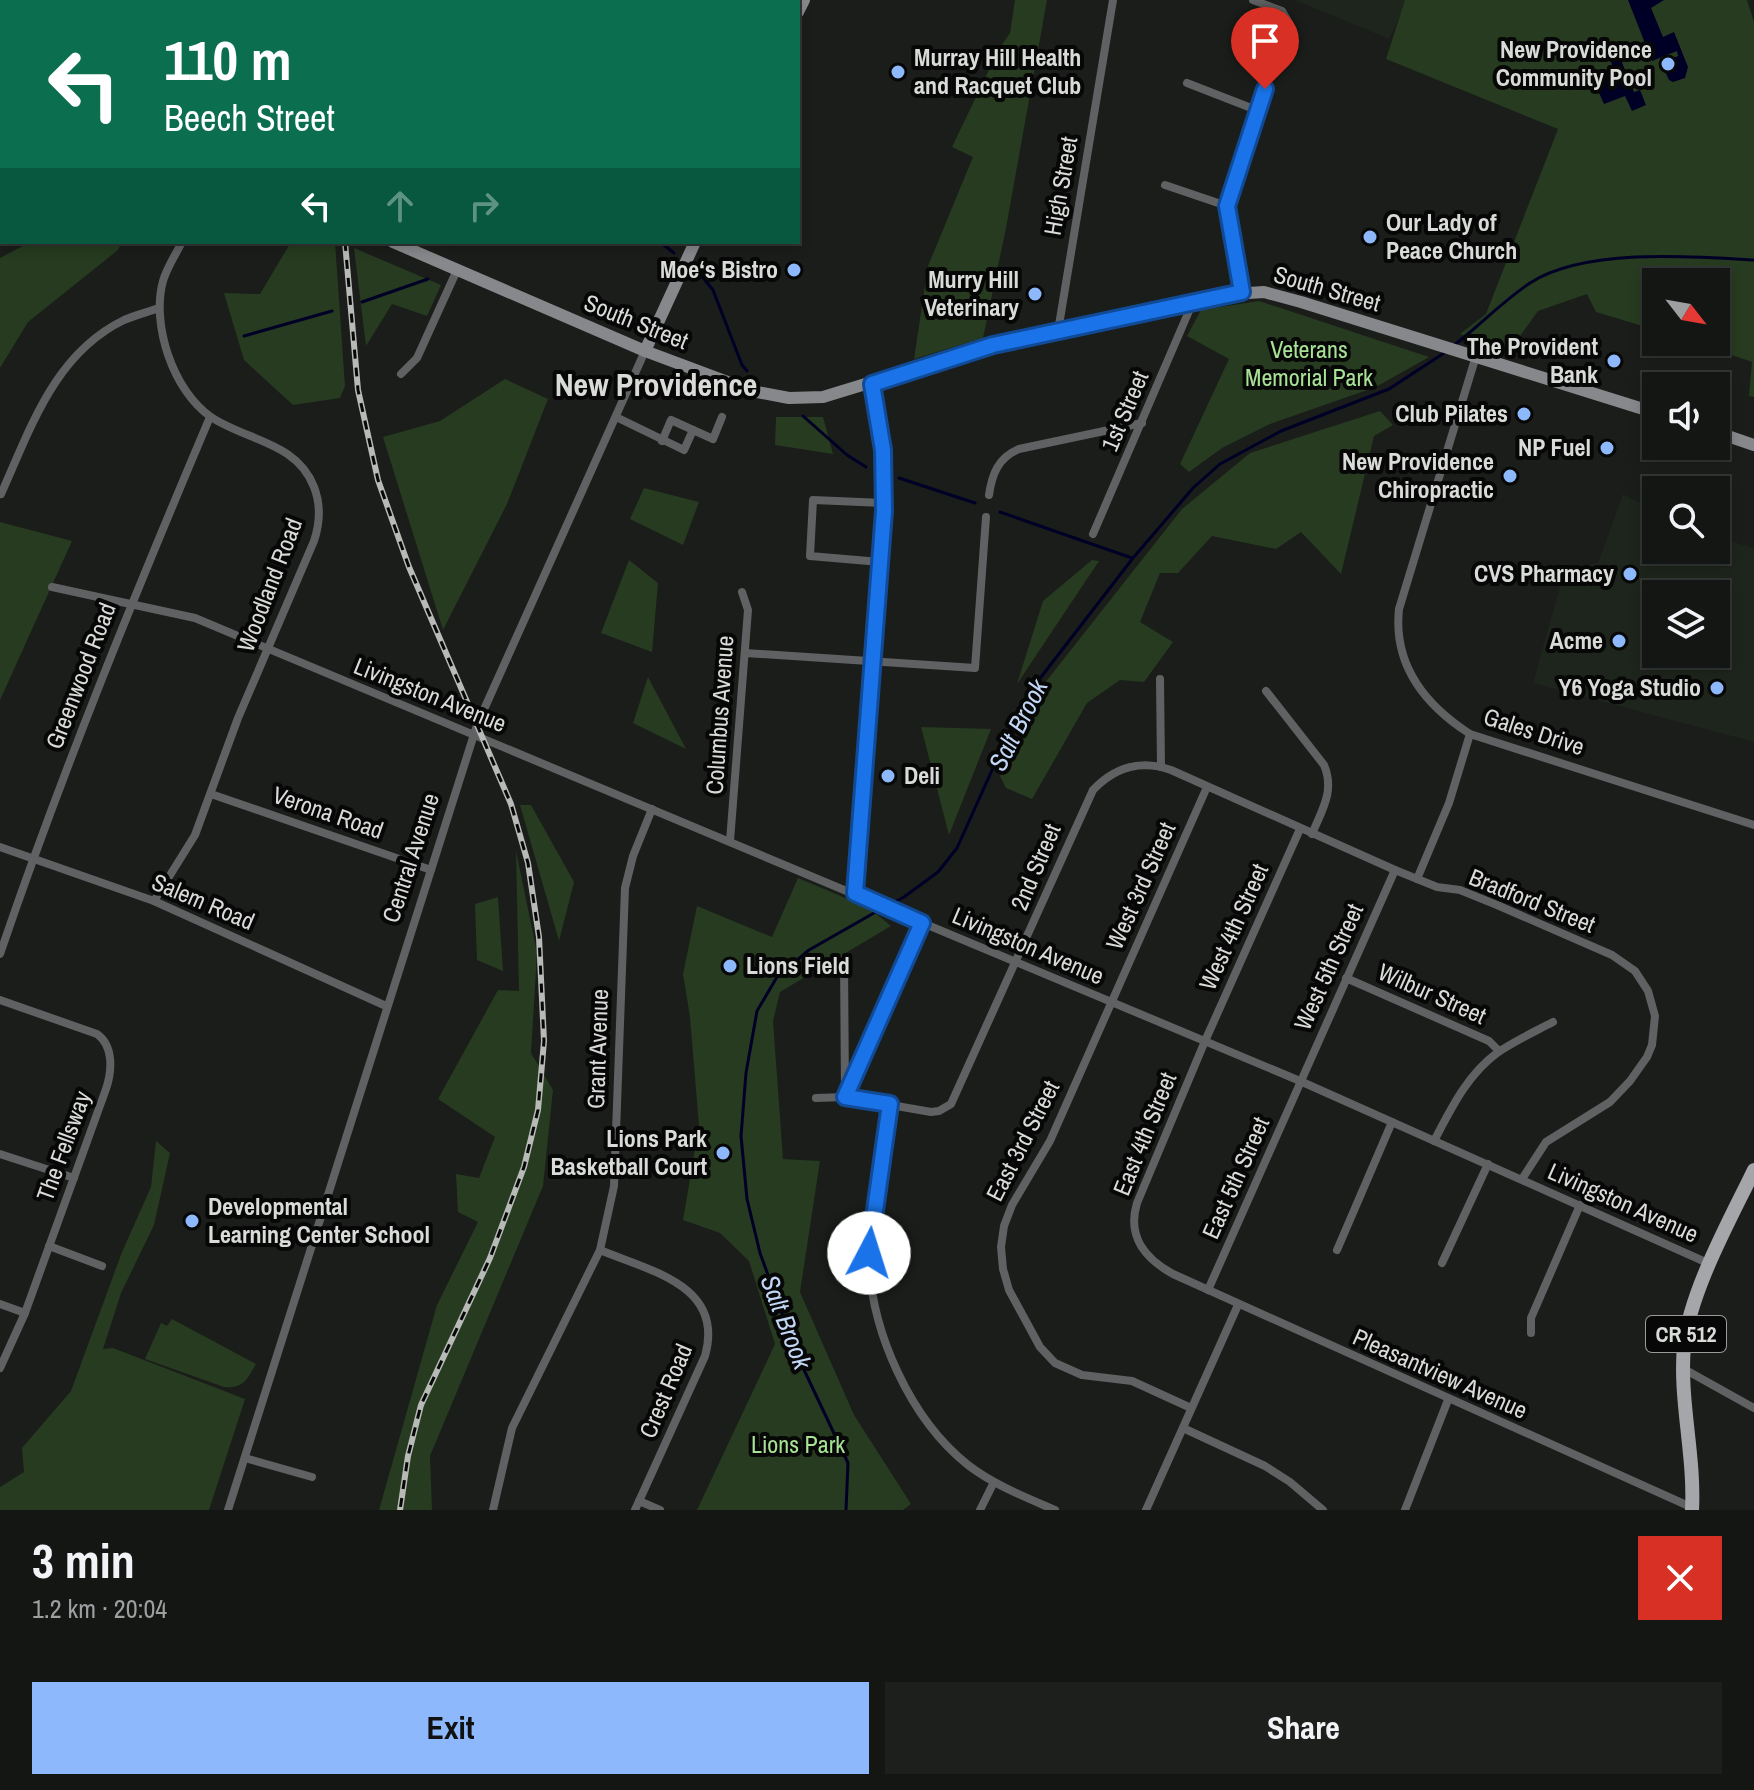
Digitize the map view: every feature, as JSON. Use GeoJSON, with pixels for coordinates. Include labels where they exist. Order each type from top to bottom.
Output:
{"type":"FeatureCollection","features":[{"type":"Feature","properties":{"kind":"main road","name":"CR 512"},"geometry":{"type":"LineString","coordinates":[[1692,1509],[1693,1472],[1684,1369],[1688,1322],[1711,1265],[1748,1195],[1754,1170]]}},
{"type":"Feature","properties":{"kind":"street","name":"High Street"},"geometry":{"type":"LineString","coordinates":[[1058,331],[1113,0]]}},
{"type":"Feature","properties":{"kind":"street"},"geometry":{"type":"LineString","coordinates":[[1242,292],[1227,206],[1269,75],[1288,32],[1289,20],[1282,11],[1253,0]]}},
{"type":"Feature","properties":{"kind":"street"},"geometry":{"type":"LineString","coordinates":[[1187,83],[1259,111]]}},
{"type":"Feature","properties":{"kind":"street"},"geometry":{"type":"LineString","coordinates":[[1165,185],[1227,206]]}},
{"type":"Feature","properties":{"kind":"street","name":"Woodland Road"},"geometry":{"type":"LineString","coordinates":[[154,901],[187,852],[267,649],[314,541],[319,518],[316,494],[306,472],[290,455],[210,417],[189,392],[169,360],[160,330],[159,308],[164,278],[181,244]]}},
{"type":"Feature","properties":{"kind":"street","name":"South Street"},"geometry":{"type":"LineString","coordinates":[[398,244],[645,351],[752,391],[780,397],[823,397],[993,345],[1242,292],[1264,292],[1642,409]]}},
{"type":"Feature","properties":{"kind":"street","name":"Central Avenue"},"geometry":{"type":"LineString","coordinates":[[228,1510],[474,734],[694,244]]}},
{"type":"Feature","properties":{"kind":"street"},"geometry":{"type":"LineString","coordinates":[[401,374],[417,358],[457,270]]}},
{"type":"Feature","properties":{"kind":"street","name":"1st Street"},"geometry":{"type":"LineString","coordinates":[[1093,534],[1192,304]]}},
{"type":"Feature","properties":{"kind":"street"},"geometry":{"type":"LineString","coordinates":[[1,494],[50,388],[77,352],[125,319],[159,308]]}},
{"type":"Feature","properties":{"kind":"street","name":"Gales Drive"},"geometry":{"type":"LineString","coordinates":[[1472,355],[1404,587],[1397,624],[1400,650],[1419,689],[1447,719],[1470,734],[1754,825]]}},
{"type":"Feature","properties":{"kind":"street"},"geometry":{"type":"LineString","coordinates":[[855,893],[884,503],[883,450],[872,384]]}},
{"type":"Feature","properties":{"kind":"street","name":"Greenwood Road"},"geometry":{"type":"LineString","coordinates":[[0,954],[33,858],[131,604],[210,417]]}},
{"type":"Feature","properties":{"kind":"street"},"geometry":{"type":"LineString","coordinates":[[616,417],[684,450],[693,430]]}},
{"type":"Feature","properties":{"kind":"street"},"geometry":{"type":"LineString","coordinates":[[662,441],[671,420],[713,439],[722,417]]}},
{"type":"Feature","properties":{"kind":"street"},"geometry":{"type":"LineString","coordinates":[[989,495],[992,478],[1008,453],[1142,423]]}},
{"type":"Feature","properties":{"kind":"street"},"geometry":{"type":"LineString","coordinates":[[1730,437],[1754,445]]}},
{"type":"Feature","properties":{"kind":"street"},"geometry":{"type":"LineString","coordinates":[[880,562],[810,556],[813,500],[884,503]]}},
{"type":"Feature","properties":{"kind":"street"},"geometry":{"type":"LineString","coordinates":[[745,653],[975,668],[986,517]]}},
{"type":"Feature","properties":{"kind":"street","name":"Livingston Avenue"},"geometry":{"type":"LineString","coordinates":[[52,587],[195,618],[1300,1081],[1711,1265]]}},
{"type":"Feature","properties":{"kind":"street","name":"Columbus Avenue"},"geometry":{"type":"LineString","coordinates":[[730,841],[748,610],[742,592]]}},
{"type":"Feature","properties":{"kind":"street"},"geometry":{"type":"LineString","coordinates":[[1160,679],[1161,767]]}},
{"type":"Feature","properties":{"kind":"street"},"geometry":{"type":"LineString","coordinates":[[1266,691],[1328,774],[1328,796],[1312,834]]}},
{"type":"Feature","properties":{"kind":"street"},"geometry":{"type":"LineString","coordinates":[[1417,879],[1449,803],[1470,734]]}},
{"type":"Feature","properties":{"kind":"street","name":"2nd Street"},"geometry":{"type":"LineString","coordinates":[[890,1104],[931,1112],[947,1107],[956,1097],[1093,790],[1102,780],[1119,770],[1145,764],[1161,767]]}},
{"type":"Feature","properties":{"kind":"street","name":"Bradford Street"},"geometry":{"type":"LineString","coordinates":[[1161,767],[1395,870],[1468,893],[1612,955],[1635,971],[1648,991],[1655,1016],[1652,1045],[1638,1071],[1601,1109],[1546,1142],[1522,1179]]}},
{"type":"Feature","properties":{"kind":"street","name":"West 3rd Street"},"geometry":{"type":"LineString","coordinates":[[1111,1002],[1207,787]]}},
{"type":"Feature","properties":{"kind":"street","name":"Verona Road"},"geometry":{"type":"LineString","coordinates":[[211,794],[431,870]]}},
{"type":"Feature","properties":{"kind":"street","name":"Grant Avenue"},"geometry":{"type":"LineString","coordinates":[[493,1510],[505,1450],[522,1405],[600,1250],[614,1186],[625,888],[633,856],[652,809]]}},
{"type":"Feature","properties":{"kind":"street","name":"West 4th Street"},"geometry":{"type":"LineString","coordinates":[[1205,1041],[1300,829]]}},
{"type":"Feature","properties":{"kind":"street","name":"Salem Road"},"geometry":{"type":"LineString","coordinates":[[0,847],[154,901],[386,1006]]}},
{"type":"Feature","properties":{"kind":"street","name":"West 5th Street"},"geometry":{"type":"LineString","coordinates":[[1300,1081],[1395,870]]}},
{"type":"Feature","properties":{"kind":"street"},"geometry":{"type":"LineString","coordinates":[[845,1097],[922,923]]}},
{"type":"Feature","properties":{"kind":"street"},"geometry":{"type":"LineString","coordinates":[[844,959],[845,1097]]}},
{"type":"Feature","properties":{"kind":"street","name":"Wilbur Street"},"geometry":{"type":"LineString","coordinates":[[1346,978],[1489,1041],[1499,1051]]}},
{"type":"Feature","properties":{"kind":"street","name":"The Fellsway"},"geometry":{"type":"LineString","coordinates":[[0,1000],[97,1034],[106,1046],[111,1067],[110,1078],[25,1313],[0,1368]]}},
{"type":"Feature","properties":{"kind":"street","name":"East 3rd Street"},"geometry":{"type":"LineString","coordinates":[[1111,1002],[1050,1141],[1008,1215],[1002,1236],[1001,1258],[1005,1279],[1040,1347],[1061,1367],[1089,1377],[1120,1377],[1191,1408]]}},
{"type":"Feature","properties":{"kind":"street"},"geometry":{"type":"LineString","coordinates":[[1434,1141],[1463,1089],[1499,1051],[1553,1022]]}},
{"type":"Feature","properties":{"kind":"street","name":"East 4th Street"},"geometry":{"type":"LineString","coordinates":[[1173,1274],[1143,1252],[1135,1236],[1133,1216],[1205,1041]]}},
{"type":"Feature","properties":{"kind":"street","name":"East 5th Street"},"geometry":{"type":"LineString","coordinates":[[1208,1290],[1300,1081]]}},
{"type":"Feature","properties":{"kind":"street"},"geometry":{"type":"LineString","coordinates":[[816,1098],[845,1097],[890,1104],[870,1244],[874,1305],[910,1397],[922,1417],[953,1452],[994,1482],[1055,1510]]}},
{"type":"Feature","properties":{"kind":"street"},"geometry":{"type":"LineString","coordinates":[[1337,1250],[1392,1122]]}},
{"type":"Feature","properties":{"kind":"street"},"geometry":{"type":"LineString","coordinates":[[0,1154],[74,1178]]}},
{"type":"Feature","properties":{"kind":"street"},"geometry":{"type":"LineString","coordinates":[[1442,1263],[1488,1164]]}},
{"type":"Feature","properties":{"kind":"street"},"geometry":{"type":"LineString","coordinates":[[1531,1333],[1531,1318],[1580,1205]]}},
{"type":"Feature","properties":{"kind":"street"},"geometry":{"type":"LineString","coordinates":[[49,1246],[102,1266]]}},
{"type":"Feature","properties":{"kind":"street","name":"Crest Road"},"geometry":{"type":"LineString","coordinates":[[600,1250],[683,1286],[700,1302],[709,1323],[705,1356],[637,1506]]}},
{"type":"Feature","properties":{"kind":"street","name":"Pleasantview Avenue"},"geometry":{"type":"LineString","coordinates":[[1173,1274],[1692,1509]]}},
{"type":"Feature","properties":{"kind":"street"},"geometry":{"type":"LineString","coordinates":[[0,1304],[25,1313]]}},
{"type":"Feature","properties":{"kind":"street"},"geometry":{"type":"LineString","coordinates":[[1146,1510],[1238,1305]]}},
{"type":"Feature","properties":{"kind":"street"},"geometry":{"type":"LineString","coordinates":[[1684,1369],[1754,1408]]}},
{"type":"Feature","properties":{"kind":"street"},"geometry":{"type":"LineString","coordinates":[[1405,1510],[1448,1400]]}},
{"type":"Feature","properties":{"kind":"street"},"geometry":{"type":"LineString","coordinates":[[1183,1428],[1265,1466],[1323,1510]]}},
{"type":"Feature","properties":{"kind":"street"},"geometry":{"type":"LineString","coordinates":[[245,1458],[312,1477]]}},
{"type":"Feature","properties":{"kind":"street"},"geometry":{"type":"LineString","coordinates":[[980,1510],[994,1482]]}},
{"type":"Feature","properties":{"kind":"street"},"geometry":{"type":"LineString","coordinates":[[637,1506],[660,1510]]}},
{"type":"Feature","properties":{"kind":"shaded area"},"geometry":{"type":"Polygon","coordinates":[[[1295,0],[1405,0],[1407,1],[1389,39],[1295,0]]]}},
{"type":"Feature","properties":{"kind":"shaded area"},"geometry":{"type":"Polygon","coordinates":[[[1623,494],[1642,504],[1642,564],[1730,564],[1730,541],[1754,548],[1754,742],[1533,683],[1564,572],[1598,563],[1623,494]]]}},
{"type":"Feature","properties":{"kind":"green space"},"geometry":{"type":"Polygon","coordinates":[[[1015,0],[1047,0],[983,338],[914,359],[928,266],[973,157],[952,147],[999,49],[1010,33],[1015,0]]]}},
{"type":"Feature","properties":{"kind":"green space"},"geometry":{"type":"Polygon","coordinates":[[[1405,0],[1747,0],[1754,22],[1754,397],[1749,396],[1752,362],[1730,354],[1730,268],[1642,268],[1642,326],[1596,312],[1587,294],[1538,311],[1510,350],[1460,334],[1486,314],[1558,129],[1386,59],[1405,0]]]}},
{"type":"Feature","properties":{"kind":"green space"},"geometry":{"type":"Polygon","coordinates":[[[26,244],[121,244],[118,250],[28,322],[0,368],[0,258],[26,244]]]}},
{"type":"Feature","properties":{"kind":"green space"},"geometry":{"type":"Polygon","coordinates":[[[290,244],[335,244],[345,386],[340,398],[293,405],[244,360],[224,293],[260,294],[290,244]]]}},
{"type":"Feature","properties":{"kind":"green space"},"geometry":{"type":"Polygon","coordinates":[[[354,248],[441,285],[427,316],[392,304],[366,346],[354,248]]]}},
{"type":"Feature","properties":{"kind":"green space","name":"Veterans Memorial Park"},"geometry":{"type":"Polygon","coordinates":[[[1259,301],[1429,357],[1376,387],[1270,424],[1222,448],[1189,472],[1180,464],[1229,359],[1187,336],[1201,310],[1259,301]]]}},
{"type":"Feature","properties":{"kind":"green space"},"geometry":{"type":"Polygon","coordinates":[[[505,379],[548,399],[507,504],[443,630],[383,437],[440,421],[505,379]]]}},
{"type":"Feature","properties":{"kind":"green space"},"geometry":{"type":"Polygon","coordinates":[[[1380,411],[1393,425],[1374,436],[1341,574],[1301,532],[1276,549],[1212,536],[1178,573],[1160,573],[1140,622],[1173,642],[1144,682],[1120,680],[1087,703],[1032,799],[1006,788],[1000,776],[1044,684],[1182,509],[1250,453],[1380,411]]]}},
{"type":"Feature","properties":{"kind":"green space"},"geometry":{"type":"Polygon","coordinates":[[[776,417],[823,417],[833,454],[775,445],[776,417]]]}},
{"type":"Feature","properties":{"kind":"green space"},"geometry":{"type":"Polygon","coordinates":[[[644,488],[699,502],[683,545],[630,519],[644,488]]]}},
{"type":"Feature","properties":{"kind":"green space"},"geometry":{"type":"Polygon","coordinates":[[[0,522],[72,541],[0,700],[0,522]]]}},
{"type":"Feature","properties":{"kind":"green space"},"geometry":{"type":"Polygon","coordinates":[[[629,560],[658,583],[652,652],[601,633],[629,560]]]}},
{"type":"Feature","properties":{"kind":"green space"},"geometry":{"type":"Polygon","coordinates":[[[1092,560],[1099,561],[1017,684],[1043,601],[1092,560]]]}},
{"type":"Feature","properties":{"kind":"green space"},"geometry":{"type":"Polygon","coordinates":[[[648,677],[686,749],[633,723],[648,677]]]}},
{"type":"Feature","properties":{"kind":"green space"},"geometry":{"type":"Polygon","coordinates":[[[921,727],[991,729],[949,835],[921,727]]]}},
{"type":"Feature","properties":{"kind":"green space"},"geometry":{"type":"Polygon","coordinates":[[[520,805],[531,805],[574,882],[559,941],[520,805]]]}},
{"type":"Feature","properties":{"kind":"green space"},"geometry":{"type":"Polygon","coordinates":[[[516,851],[537,953],[531,1053],[553,1090],[543,1186],[430,1456],[432,1510],[379,1510],[437,1305],[478,1222],[458,1212],[456,1174],[479,1178],[495,1137],[438,1099],[498,990],[519,991],[516,851]]]}},
{"type":"Feature","properties":{"kind":"green space","name":"Lions Park"},"geometry":{"type":"Polygon","coordinates":[[[798,878],[869,908],[891,926],[780,992],[773,1021],[783,1159],[820,1161],[800,1292],[854,1415],[911,1504],[903,1510],[697,1510],[775,1344],[749,1261],[720,1233],[683,1220],[699,1126],[690,1017],[683,974],[697,906],[772,937],[798,878]]]}},
{"type":"Feature","properties":{"kind":"green space"},"geometry":{"type":"Polygon","coordinates":[[[498,897],[503,971],[477,960],[475,904],[498,897]]]}},
{"type":"Feature","properties":{"kind":"green space"},"geometry":{"type":"Polygon","coordinates":[[[156,1141],[170,1153],[154,1225],[121,1293],[103,1349],[113,1348],[245,1399],[209,1510],[0,1510],[0,1487],[24,1472],[22,1448],[71,1391],[122,1252],[151,1187],[156,1141]]]}},
{"type":"Feature","properties":{"kind":"green space"},"geometry":{"type":"Polygon","coordinates":[[[172,1319],[256,1364],[241,1385],[224,1387],[145,1359],[161,1323],[167,1326],[172,1319]]]}},
{"type":"Feature","properties":{"kind":"water"},"geometry":{"type":"Polygon","coordinates":[[[1628,0],[1664,0],[1651,8],[1663,37],[1674,32],[1688,67],[1685,78],[1673,82],[1664,69],[1668,60],[1678,56],[1677,51],[1652,61],[1628,0]]]}},
{"type":"Feature","properties":{"kind":"water"},"geometry":{"type":"Polygon","coordinates":[[[1619,55],[1634,92],[1640,90],[1646,105],[1632,111],[1625,96],[1604,104],[1592,77],[1613,68],[1610,59],[1619,55]]]}},
{"type":"Feature","properties":{"kind":"waterway"},"geometry":{"type":"LineString","coordinates":[[663,244],[674,253]]}},
{"type":"Feature","properties":{"kind":"waterway","name":"Salt Brook"},"geometry":{"type":"LineString","coordinates":[[1453,346],[1530,283],[1579,264],[1608,259],[1670,256],[1754,260]]}},
{"type":"Feature","properties":{"kind":"waterway"},"geometry":{"type":"LineString","coordinates":[[700,274],[713,290],[747,371]]}},
{"type":"Feature","properties":{"kind":"waterway"},"geometry":{"type":"LineString","coordinates":[[362,302],[428,279]]}},
{"type":"Feature","properties":{"kind":"waterway"},"geometry":{"type":"LineString","coordinates":[[244,336],[332,311]]}},
{"type":"Feature","properties":{"kind":"waterway","name":"Salt Brook"},"geometry":{"type":"LineString","coordinates":[[887,906],[938,872],[957,848],[1006,739],[1038,681],[1133,558],[1193,488],[1220,464],[1281,431],[1389,389],[1444,353]]}},
{"type":"Feature","properties":{"kind":"waterway"},"geometry":{"type":"LineString","coordinates":[[803,416],[847,455],[866,467]]}},
{"type":"Feature","properties":{"kind":"waterway"},"geometry":{"type":"LineString","coordinates":[[899,478],[975,503]]}},
{"type":"Feature","properties":{"kind":"waterway"},"geometry":{"type":"LineString","coordinates":[[1000,512],[1132,558]]}},
{"type":"Feature","properties":{"kind":"waterway","name":"Salt Brook"},"geometry":{"type":"LineString","coordinates":[[846,1510],[848,1463],[797,1355],[760,1253],[747,1199],[741,1136],[746,1073],[757,1011],[777,977],[809,950],[881,909]]}},
{"type":"Feature","properties":{"kind":"railway"},"geometry":{"type":"LineString","coordinates":[[345,244],[358,390],[378,480],[409,567],[511,804],[528,863],[539,937],[544,1041],[538,1110],[524,1167],[490,1258],[421,1405],[408,1456],[400,1510]]}},
{"type":"Feature","properties":{"kind":"place","name":"New Providence Community Pool"},"geometry":{"type":"Point","coordinates":[1668,64]}},
{"type":"Feature","properties":{"kind":"place","name":"Murray Hill Health and Racquet Club"},"geometry":{"type":"Point","coordinates":[898,72]}},
{"type":"Feature","properties":{"kind":"place","name":"Our Lady of Peace Church"},"geometry":{"type":"Point","coordinates":[1370,237]}},
{"type":"Feature","properties":{"kind":"place","name":"Moe‘s Bistro"},"geometry":{"type":"Point","coordinates":[794,270]}},
{"type":"Feature","properties":{"kind":"place","name":"Murry Hill Veterinary"},"geometry":{"type":"Point","coordinates":[1035,294]}},
{"type":"Feature","properties":{"kind":"place","name":"The Provident Bank"},"geometry":{"type":"Point","coordinates":[1614,361]}},
{"type":"Feature","properties":{"kind":"place","name":"Club Pilates"},"geometry":{"type":"Point","coordinates":[1524,414]}},
{"type":"Feature","properties":{"kind":"place","name":"NP Fuel"},"geometry":{"type":"Point","coordinates":[1607,448]}},
{"type":"Feature","properties":{"kind":"place","name":"New Providence Chiropractic"},"geometry":{"type":"Point","coordinates":[1510,476]}},
{"type":"Feature","properties":{"kind":"place","name":"CVS Pharmacy"},"geometry":{"type":"Point","coordinates":[1630,574]}},
{"type":"Feature","properties":{"kind":"place","name":"Acme"},"geometry":{"type":"Point","coordinates":[1619,641]}},
{"type":"Feature","properties":{"kind":"place","name":"Y6 Yoga Studio"},"geometry":{"type":"Point","coordinates":[1717,688]}},
{"type":"Feature","properties":{"kind":"place","name":"Deli"},"geometry":{"type":"Point","coordinates":[888,776]}},
{"type":"Feature","properties":{"kind":"place","name":"Lions Field"},"geometry":{"type":"Point","coordinates":[730,966]}},
{"type":"Feature","properties":{"kind":"place","name":"Lions Park Basketball Court"},"geometry":{"type":"Point","coordinates":[723,1153]}},
{"type":"Feature","properties":{"kind":"place","name":"Developmental Learning Center School"},"geometry":{"type":"Point","coordinates":[192,1221]}},
{"type":"Feature","properties":{"kind":"district","name":"New Providence"},"geometry":{"type":"Point","coordinates":[656,385]}},
{"type":"Feature","properties":{"kind":"route"},"geometry":{"type":"LineString","coordinates":[[869,1253],[890,1104],[845,1097],[922,923],[855,893],[884,511],[883,450],[872,384],[993,345],[1242,292],[1227,206],[1265,89]]}}]}
